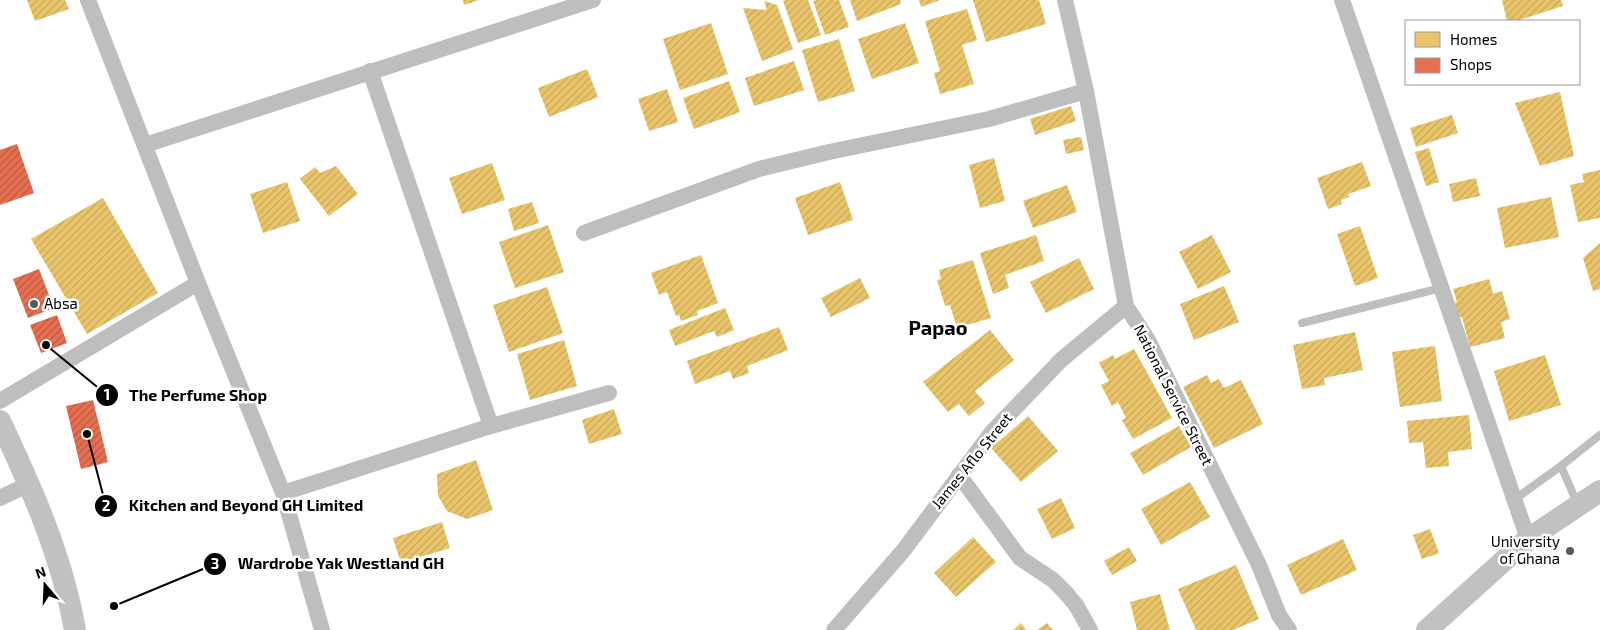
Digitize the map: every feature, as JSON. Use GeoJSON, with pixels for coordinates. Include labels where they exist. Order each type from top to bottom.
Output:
{"type":"FeatureCollection","features":[{"type":"Feature","properties":{"kind":"street"},"geometry":{"type":"LineString","coordinates":[[88,0],[198,284],[283,493],[322,630]]}},
{"type":"Feature","properties":{"kind":"street"},"geometry":{"type":"LineString","coordinates":[[145,145],[593,0]]}},
{"type":"Feature","properties":{"kind":"street","name":"National Service Street"},"geometry":{"type":"LineString","coordinates":[[1065,0],[1086,90],[1126,306],[1148,340],[1259,565],[1278,615],[1289,630]]}},
{"type":"Feature","properties":{"kind":"street"},"geometry":{"type":"LineString","coordinates":[[1342,0],[1528,540]]}},
{"type":"Feature","properties":{"kind":"street"},"geometry":{"type":"LineString","coordinates":[[370,71],[491,426]]}},
{"type":"Feature","properties":{"kind":"street"},"geometry":{"type":"LineString","coordinates":[[584,233],[759,169],[989,119],[1086,90]]}},
{"type":"Feature","properties":{"kind":"street"},"geometry":{"type":"LineString","coordinates":[[0,401],[198,284]]}},
{"type":"Feature","properties":{"kind":"street","name":"James Aflo Street"},"geometry":{"type":"LineString","coordinates":[[843,627],[903,551],[992,432],[1061,360],[1126,306]]}},
{"type":"Feature","properties":{"kind":"street"},"geometry":{"type":"LineString","coordinates":[[283,493],[491,426],[609,393]]}},
{"type":"Feature","properties":{"kind":"street"},"geometry":{"type":"LineString","coordinates":[[0,421],[49,532],[61,568],[75,630]]}},
{"type":"Feature","properties":{"kind":"street"},"geometry":{"type":"LineString","coordinates":[[959,475],[1020,558],[1053,580],[1065,592],[1076,605],[1090,630]]}},
{"type":"Feature","properties":{"kind":"street"},"geometry":{"type":"LineString","coordinates":[[0,498],[29,484]]}},
{"type":"Feature","properties":{"kind":"street"},"geometry":{"type":"LineString","coordinates":[[1427,630],[1528,540],[1600,491]]}},
{"type":"Feature","properties":{"kind":"lane"},"geometry":{"type":"LineString","coordinates":[[1302,323],[1441,288]]}},
{"type":"Feature","properties":{"kind":"lane"},"geometry":{"type":"LineString","coordinates":[[1515,499],[1600,435]]}},
{"type":"Feature","properties":{"kind":"lane"},"geometry":{"type":"LineString","coordinates":[[1561,466],[1578,505]]}},
{"type":"Feature","properties":{"kind":"building: Homes"},"geometry":{"type":"Polygon","coordinates":[[[27,0],[65,0],[69,9],[35,21],[27,0]]]}},
{"type":"Feature","properties":{"kind":"building: Homes"},"geometry":{"type":"Polygon","coordinates":[[[463,0],[479,0],[464,5],[463,0]]]}},
{"type":"Feature","properties":{"kind":"building: Homes"},"geometry":{"type":"Polygon","coordinates":[[[808,0],[821,35],[798,43],[783,1],[808,0]]]}},
{"type":"Feature","properties":{"kind":"building: Homes"},"geometry":{"type":"Polygon","coordinates":[[[839,0],[849,27],[825,35],[813,1],[839,0]]]}},
{"type":"Feature","properties":{"kind":"building: Homes"},"geometry":{"type":"Polygon","coordinates":[[[850,0],[900,0],[901,4],[857,21],[850,0]]]}},
{"type":"Feature","properties":{"kind":"building: Homes"},"geometry":{"type":"Polygon","coordinates":[[[919,0],[940,0],[921,7],[919,0]]]}},
{"type":"Feature","properties":{"kind":"building: Homes"},"geometry":{"type":"Polygon","coordinates":[[[973,0],[1039,0],[1046,24],[986,42],[973,0]]]}},
{"type":"Feature","properties":{"kind":"building: Homes"},"geometry":{"type":"Polygon","coordinates":[[[1502,0],[1561,0],[1563,6],[1519,20],[1507,20],[1502,0]]]}},
{"type":"Feature","properties":{"kind":"building: Homes"},"geometry":{"type":"Polygon","coordinates":[[[764,1],[777,5],[793,49],[762,61],[743,8],[767,10],[764,1]]]}},
{"type":"Feature","properties":{"kind":"building: Homes"},"geometry":{"type":"Polygon","coordinates":[[[967,9],[977,40],[962,45],[974,84],[940,94],[934,73],[940,71],[925,21],[967,9]]]}},
{"type":"Feature","properties":{"kind":"building: Homes"},"geometry":{"type":"Polygon","coordinates":[[[711,23],[728,74],[680,90],[663,39],[711,23]]]}},
{"type":"Feature","properties":{"kind":"building: Homes"},"geometry":{"type":"Polygon","coordinates":[[[905,23],[919,63],[872,79],[858,39],[905,23]]]}},
{"type":"Feature","properties":{"kind":"building: Homes"},"geometry":{"type":"Polygon","coordinates":[[[839,39],[855,91],[818,102],[802,50],[839,39]]]}},
{"type":"Feature","properties":{"kind":"building: Homes"},"geometry":{"type":"Polygon","coordinates":[[[794,61],[804,90],[754,106],[745,78],[794,61]]]}},
{"type":"Feature","properties":{"kind":"building: Homes"},"geometry":{"type":"Polygon","coordinates":[[[587,69],[598,97],[549,117],[538,88],[587,69]]]}},
{"type":"Feature","properties":{"kind":"building: Homes"},"geometry":{"type":"Polygon","coordinates":[[[729,81],[740,112],[694,129],[683,98],[729,81]]]}},
{"type":"Feature","properties":{"kind":"building: Homes"},"geometry":{"type":"Polygon","coordinates":[[[667,89],[678,122],[649,131],[638,99],[667,89]]]}},
{"type":"Feature","properties":{"kind":"building: Homes"},"geometry":{"type":"Polygon","coordinates":[[[1560,92],[1574,156],[1540,166],[1515,103],[1560,92]]]}},
{"type":"Feature","properties":{"kind":"building: Homes"},"geometry":{"type":"Polygon","coordinates":[[[1071,106],[1076,121],[1035,135],[1030,119],[1071,106]]]}},
{"type":"Feature","properties":{"kind":"building: Homes"},"geometry":{"type":"Polygon","coordinates":[[[1452,115],[1458,133],[1416,147],[1410,128],[1452,115]]]}},
{"type":"Feature","properties":{"kind":"building: Homes"},"geometry":{"type":"Polygon","coordinates":[[[1081,137],[1084,150],[1066,154],[1063,140],[1081,137]]]}},
{"type":"Feature","properties":{"kind":"building: Homes"},"geometry":{"type":"Polygon","coordinates":[[[1429,148],[1439,182],[1426,186],[1415,152],[1429,148]]]}},
{"type":"Feature","properties":{"kind":"building: Homes"},"geometry":{"type":"Polygon","coordinates":[[[994,158],[1005,201],[980,208],[969,165],[994,158]]]}},
{"type":"Feature","properties":{"kind":"building: Homes"},"geometry":{"type":"Polygon","coordinates":[[[1362,162],[1371,186],[1348,194],[1349,197],[1341,200],[1342,204],[1328,209],[1317,178],[1362,162]]]}},
{"type":"Feature","properties":{"kind":"building: Homes"},"geometry":{"type":"Polygon","coordinates":[[[492,163],[505,200],[462,214],[449,178],[492,163]]]}},
{"type":"Feature","properties":{"kind":"building: Homes"},"geometry":{"type":"Polygon","coordinates":[[[336,166],[358,194],[329,216],[300,179],[315,167],[320,173],[336,166]]]}},
{"type":"Feature","properties":{"kind":"building: Homes"},"geometry":{"type":"Polygon","coordinates":[[[1600,170],[1600,218],[1578,222],[1570,185],[1584,182],[1582,174],[1600,170]]]}},
{"type":"Feature","properties":{"kind":"building: Homes"},"geometry":{"type":"Polygon","coordinates":[[[1476,178],[1480,196],[1453,202],[1449,184],[1476,178]]]}},
{"type":"Feature","properties":{"kind":"building: Homes"},"geometry":{"type":"Polygon","coordinates":[[[287,182],[300,221],[263,233],[250,194],[287,182]]]}},
{"type":"Feature","properties":{"kind":"building: Homes"},"geometry":{"type":"Polygon","coordinates":[[[840,182],[853,220],[808,235],[795,198],[840,182]]]}},
{"type":"Feature","properties":{"kind":"building: Homes"},"geometry":{"type":"Polygon","coordinates":[[[1067,185],[1077,212],[1033,228],[1023,201],[1067,185]]]}},
{"type":"Feature","properties":{"kind":"building: Homes"},"geometry":{"type":"Polygon","coordinates":[[[1551,197],[1559,237],[1505,248],[1497,208],[1551,197]]]}},
{"type":"Feature","properties":{"kind":"building: Homes"},"geometry":{"type":"Polygon","coordinates":[[[103,198],[158,293],[87,334],[31,239],[103,198]]]}},
{"type":"Feature","properties":{"kind":"building: Homes"},"geometry":{"type":"Polygon","coordinates":[[[532,202],[539,223],[514,231],[508,209],[532,202]]]}},
{"type":"Feature","properties":{"kind":"building: Homes"},"geometry":{"type":"Polygon","coordinates":[[[548,225],[564,272],[515,288],[499,242],[548,225]]]}},
{"type":"Feature","properties":{"kind":"building: Homes"},"geometry":{"type":"Polygon","coordinates":[[[1360,226],[1378,278],[1355,286],[1337,234],[1360,226]]]}},
{"type":"Feature","properties":{"kind":"building: Homes"},"geometry":{"type":"Polygon","coordinates":[[[1036,235],[1044,261],[1005,275],[1009,288],[993,294],[980,253],[1036,235]]]}},
{"type":"Feature","properties":{"kind":"building: Homes"},"geometry":{"type":"Polygon","coordinates":[[[1212,235],[1231,272],[1198,289],[1179,252],[1212,235]]]}},
{"type":"Feature","properties":{"kind":"building: Homes"},"geometry":{"type":"Polygon","coordinates":[[[1600,243],[1600,289],[1593,291],[1583,258],[1600,243]]]}},
{"type":"Feature","properties":{"kind":"building: Homes"},"geometry":{"type":"Polygon","coordinates":[[[701,255],[718,303],[697,311],[698,315],[681,321],[679,315],[676,316],[667,292],[659,295],[651,273],[701,255]]]}},
{"type":"Feature","properties":{"kind":"building: Homes"},"geometry":{"type":"Polygon","coordinates":[[[1079,258],[1094,289],[1046,313],[1030,282],[1079,258]]]}},
{"type":"Feature","properties":{"kind":"building: Homes"},"geometry":{"type":"Polygon","coordinates":[[[973,260],[991,318],[957,328],[950,305],[945,306],[937,280],[941,279],[939,270],[973,260]]]}},
{"type":"Feature","properties":{"kind":"building: Homes"},"geometry":{"type":"Polygon","coordinates":[[[860,278],[870,298],[831,317],[821,298],[860,278]]]}},
{"type":"Feature","properties":{"kind":"building: Homes"},"geometry":{"type":"Polygon","coordinates":[[[1489,279],[1493,294],[1502,291],[1510,319],[1501,322],[1505,338],[1470,347],[1462,317],[1457,318],[1453,304],[1457,302],[1453,289],[1489,279]]]}},
{"type":"Feature","properties":{"kind":"building: Homes"},"geometry":{"type":"Polygon","coordinates":[[[1224,286],[1239,322],[1194,340],[1180,304],[1224,286]]]}},
{"type":"Feature","properties":{"kind":"building: Homes"},"geometry":{"type":"Polygon","coordinates":[[[547,287],[563,333],[509,352],[493,305],[547,287]]]}},
{"type":"Feature","properties":{"kind":"building: Homes"},"geometry":{"type":"Polygon","coordinates":[[[725,308],[734,330],[717,337],[714,331],[675,346],[669,330],[725,308]]]}},
{"type":"Feature","properties":{"kind":"building: Homes"},"geometry":{"type":"Polygon","coordinates":[[[779,327],[788,350],[747,366],[749,373],[733,379],[730,371],[695,384],[687,361],[779,327]]]}},
{"type":"Feature","properties":{"kind":"building: Homes"},"geometry":{"type":"Polygon","coordinates":[[[990,330],[1014,360],[975,391],[985,403],[969,416],[959,404],[948,412],[923,382],[990,330]]]}},
{"type":"Feature","properties":{"kind":"building: Homes"},"geometry":{"type":"Polygon","coordinates":[[[1355,332],[1363,370],[1324,378],[1325,385],[1302,389],[1293,345],[1355,332]]]}},
{"type":"Feature","properties":{"kind":"building: Homes"},"geometry":{"type":"Polygon","coordinates":[[[564,340],[577,386],[530,400],[517,354],[564,340]]]}},
{"type":"Feature","properties":{"kind":"building: Homes"},"geometry":{"type":"Polygon","coordinates":[[[1435,346],[1442,401],[1400,407],[1392,352],[1435,346]]]}},
{"type":"Feature","properties":{"kind":"building: Homes"},"geometry":{"type":"Polygon","coordinates":[[[1134,349],[1172,418],[1133,439],[1122,420],[1126,418],[1118,402],[1112,406],[1101,385],[1109,381],[1099,363],[1113,355],[1115,359],[1134,349]]]}},
{"type":"Feature","properties":{"kind":"building: Homes"},"geometry":{"type":"Polygon","coordinates":[[[1545,355],[1561,405],[1509,421],[1494,371],[1545,355]]]}},
{"type":"Feature","properties":{"kind":"building: Homes"},"geometry":{"type":"Polygon","coordinates":[[[1207,375],[1211,383],[1219,379],[1224,388],[1241,380],[1263,424],[1214,448],[1183,387],[1207,375]]]}},
{"type":"Feature","properties":{"kind":"building: Homes"},"geometry":{"type":"Polygon","coordinates":[[[614,409],[622,434],[589,444],[582,420],[614,409]]]}},
{"type":"Feature","properties":{"kind":"building: Homes"},"geometry":{"type":"Polygon","coordinates":[[[1469,415],[1472,449],[1448,452],[1449,466],[1426,468],[1423,442],[1409,443],[1407,421],[1469,415]]]}},
{"type":"Feature","properties":{"kind":"building: Homes"},"geometry":{"type":"Polygon","coordinates":[[[1028,416],[1058,451],[1021,482],[991,448],[1028,416]]]}},
{"type":"Feature","properties":{"kind":"building: Homes"},"geometry":{"type":"Polygon","coordinates":[[[1179,426],[1191,447],[1143,475],[1130,453],[1179,426]]]}},
{"type":"Feature","properties":{"kind":"building: Homes"},"geometry":{"type":"Polygon","coordinates":[[[476,460],[493,510],[467,519],[447,511],[438,496],[437,474],[476,460]]]}},
{"type":"Feature","properties":{"kind":"building: Homes"},"geometry":{"type":"Polygon","coordinates":[[[1190,482],[1210,517],[1161,545],[1141,509],[1190,482]]]}},
{"type":"Feature","properties":{"kind":"building: Homes"},"geometry":{"type":"Polygon","coordinates":[[[1061,498],[1075,528],[1052,539],[1037,509],[1061,498]]]}},
{"type":"Feature","properties":{"kind":"building: Homes"},"geometry":{"type":"Polygon","coordinates":[[[442,522],[450,548],[401,563],[393,538],[442,522]]]}},
{"type":"Feature","properties":{"kind":"building: Homes"},"geometry":{"type":"Polygon","coordinates":[[[1430,529],[1439,553],[1422,559],[1413,535],[1430,529]]]}},
{"type":"Feature","properties":{"kind":"building: Homes"},"geometry":{"type":"Polygon","coordinates":[[[973,537],[996,562],[956,597],[934,573],[973,537]]]}},
{"type":"Feature","properties":{"kind":"building: Homes"},"geometry":{"type":"Polygon","coordinates":[[[1343,539],[1357,570],[1301,595],[1287,565],[1343,539]]]}},
{"type":"Feature","properties":{"kind":"building: Homes"},"geometry":{"type":"Polygon","coordinates":[[[1129,547],[1137,561],[1112,575],[1104,561],[1129,547]]]}},
{"type":"Feature","properties":{"kind":"building: Homes"},"geometry":{"type":"Polygon","coordinates":[[[1236,565],[1259,619],[1233,630],[1196,630],[1178,589],[1236,565]]]}},
{"type":"Feature","properties":{"kind":"building: Homes"},"geometry":{"type":"Polygon","coordinates":[[[1160,594],[1170,630],[1137,630],[1130,602],[1160,594]]]}},
{"type":"Feature","properties":{"kind":"building: Homes"},"geometry":{"type":"Polygon","coordinates":[[[1021,623],[1026,630],[1013,630],[1021,623]]]}},
{"type":"Feature","properties":{"kind":"building: Homes"},"geometry":{"type":"Polygon","coordinates":[[[1047,623],[1053,630],[1037,630],[1047,623]]]}},
{"type":"Feature","properties":{"kind":"building: Shops"},"geometry":{"type":"Polygon","coordinates":[[[17,144],[34,193],[0,205],[0,150],[17,144]]]}},
{"type":"Feature","properties":{"kind":"building: Shops"},"geometry":{"type":"Polygon","coordinates":[[[39,269],[54,308],[28,318],[13,279],[39,269]]]}},
{"type":"Feature","properties":{"kind":"building: Shops"},"geometry":{"type":"Polygon","coordinates":[[[57,315],[67,343],[41,353],[30,325],[57,315]]]}},
{"type":"Feature","properties":{"kind":"building: Shops"},"geometry":{"type":"Polygon","coordinates":[[[93,400],[108,462],[81,469],[66,406],[93,400]]]}},
{"type":"Feature","properties":{"kind":"place","name":"Absa"},"geometry":{"type":"Point","coordinates":[34,304]}},
{"type":"Feature","properties":{"kind":"place","name":"The Perfume Shop"},"geometry":{"type":"Point","coordinates":[46,345]}},
{"type":"Feature","properties":{"kind":"place","name":"Kitchen and Beyond GH Limited"},"geometry":{"type":"Point","coordinates":[87,434]}},
{"type":"Feature","properties":{"kind":"place","name":"University of Ghana"},"geometry":{"type":"Point","coordinates":[1570,551]}},
{"type":"Feature","properties":{"kind":"place","name":"Wardrobe Yak Westland GH"},"geometry":{"type":"Point","coordinates":[114,606]}},
{"type":"Feature","properties":{"kind":"district","name":"Papao"},"geometry":{"type":"Point","coordinates":[938,328]}}]}
